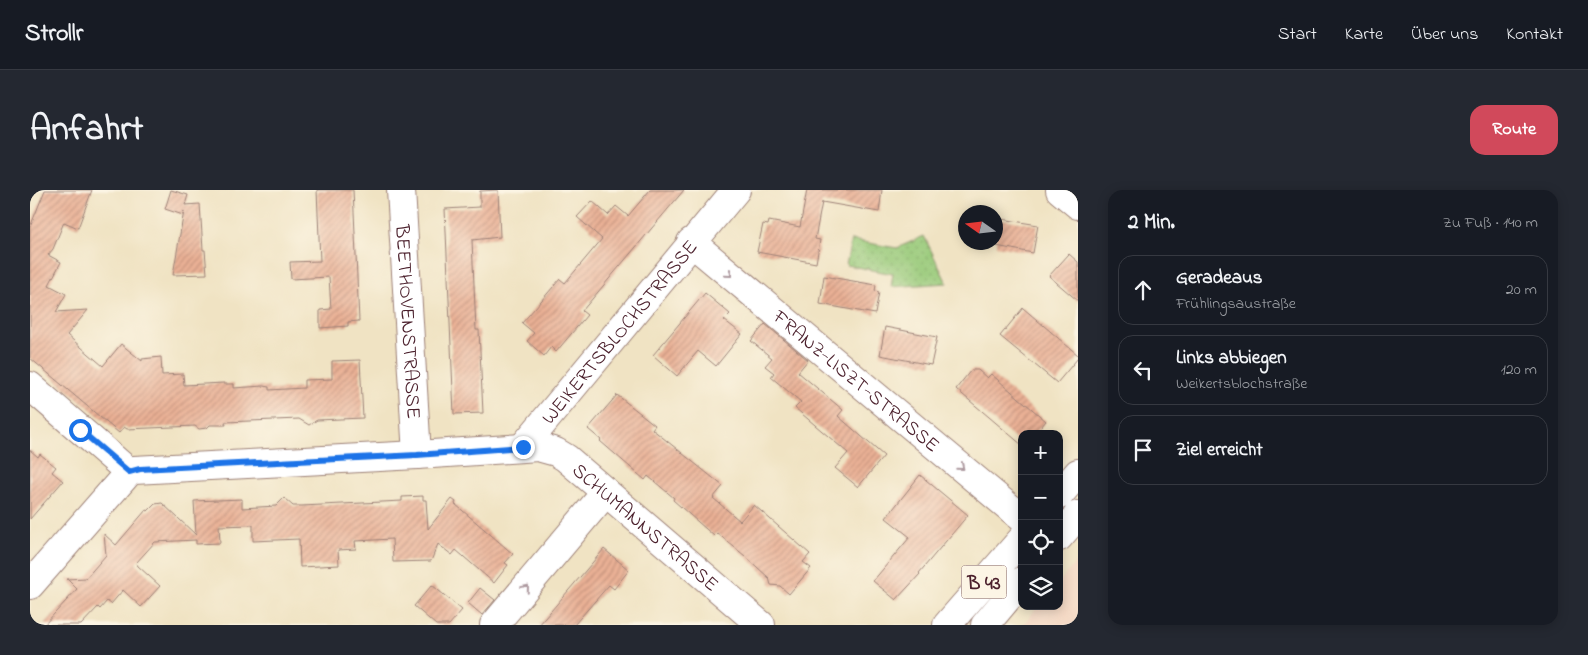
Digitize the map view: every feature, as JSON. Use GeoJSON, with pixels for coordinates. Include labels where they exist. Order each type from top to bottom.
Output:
{"type":"FeatureCollection","features":[{"type":"Feature","properties":{"kind":"street","name":"BEETHOVENSTRASSE"},"geometry":{"type":"LineString","coordinates":[[401,190],[417,455]]}},
{"type":"Feature","properties":{"kind":"street","name":"WEIKERTSBLOCHSTRASSE"},"geometry":{"type":"LineString","coordinates":[[523,447],[736,190]]}},
{"type":"Feature","properties":{"kind":"street"},"geometry":{"type":"LineString","coordinates":[[1060,190],[1078,205]]}},
{"type":"Feature","properties":{"kind":"street","name":"FRANZ-LISZT-STRASSE"},"geometry":{"type":"LineString","coordinates":[[692,242],[1018,515]]}},
{"type":"Feature","properties":{"kind":"street"},"geometry":{"type":"LineString","coordinates":[[30,386],[129,472]]}},
{"type":"Feature","properties":{"kind":"street"},"geometry":{"type":"LineString","coordinates":[[30,585],[129,472],[140,469],[417,455],[523,447]]}},
{"type":"Feature","properties":{"kind":"street","name":"SCHUMANNSTRASSE"},"geometry":{"type":"LineString","coordinates":[[523,447],[538,447],[556,452],[566,458],[761,625]]}},
{"type":"Feature","properties":{"kind":"street"},"geometry":{"type":"LineString","coordinates":[[1063,490],[1078,473]]}},
{"type":"Feature","properties":{"kind":"street"},"geometry":{"type":"LineString","coordinates":[[494,625],[606,492]]}},
{"type":"Feature","properties":{"kind":"street"},"geometry":{"type":"LineString","coordinates":[[1063,532],[1078,515]]}},
{"type":"Feature","properties":{"kind":"street","name":"B 43"},"geometry":{"type":"LineString","coordinates":[[947,625],[1018,543]]}},
{"type":"Feature","properties":{"kind":"street","name":"B 43"},"geometry":{"type":"LineString","coordinates":[[985,625],[1018,587]]}},
{"type":"Feature","properties":{"kind":"shaded area"},"geometry":{"type":"Polygon","coordinates":[[[1078,560],[1078,625],[1023,625],[1035,610],[1063,610],[1063,577],[1078,560]]]}},
{"type":"Feature","properties":{"kind":"green space"},"geometry":{"type":"Polygon","coordinates":[[[924,236],[947,283],[891,287],[893,274],[846,265],[851,240],[897,248],[924,236]]]}},
{"type":"Feature","properties":{"kind":"building"},"geometry":{"type":"Polygon","coordinates":[[[45,190],[92,190],[78,228],[64,222],[53,249],[48,255],[61,262],[49,285],[66,294],[56,312],[88,310],[67,335],[103,366],[121,344],[142,361],[142,359],[161,357],[162,375],[183,374],[184,385],[224,383],[234,384],[234,388],[263,386],[269,387],[269,390],[304,388],[304,380],[332,379],[332,361],[360,360],[363,418],[317,420],[309,425],[299,419],[225,422],[226,425],[210,425],[207,428],[199,429],[195,426],[127,429],[124,427],[119,433],[30,358],[30,227],[45,190]]]}},
{"type":"Feature","properties":{"kind":"building"},"geometry":{"type":"Polygon","coordinates":[[[171,190],[188,195],[185,205],[200,204],[203,250],[205,250],[207,274],[173,275],[184,211],[183,215],[165,209],[171,190]]]}},
{"type":"Feature","properties":{"kind":"building"},"geometry":{"type":"Polygon","coordinates":[[[317,190],[353,190],[359,321],[348,322],[348,326],[320,328],[320,310],[331,309],[329,277],[291,279],[290,262],[320,261],[317,190]]]}},
{"type":"Feature","properties":{"kind":"building"},"geometry":{"type":"Polygon","coordinates":[[[498,190],[500,237],[472,240],[476,330],[479,330],[483,413],[454,414],[445,209],[480,207],[480,191],[498,190]]]}},
{"type":"Feature","properties":{"kind":"building"},"geometry":{"type":"Polygon","coordinates":[[[650,190],[684,190],[582,311],[587,315],[556,352],[551,347],[544,356],[527,341],[534,333],[522,323],[560,279],[565,283],[602,239],[577,217],[592,201],[608,215],[616,206],[628,216],[650,190]]]}},
{"type":"Feature","properties":{"kind":"building"},"geometry":{"type":"Polygon","coordinates":[[[807,190],[882,190],[879,212],[822,202],[815,239],[820,240],[816,263],[757,252],[763,224],[768,225],[769,221],[800,227],[807,190]]]}},
{"type":"Feature","properties":{"kind":"building"},"geometry":{"type":"Polygon","coordinates":[[[1003,219],[1038,225],[1033,253],[1003,247],[1003,219]]]}},
{"type":"Feature","properties":{"kind":"building"},"geometry":{"type":"Polygon","coordinates":[[[1069,254],[1078,262],[1078,301],[1049,276],[1069,254]]]}},
{"type":"Feature","properties":{"kind":"building"},"geometry":{"type":"Polygon","coordinates":[[[824,276],[876,285],[875,291],[879,292],[875,314],[820,304],[824,276]]]}},
{"type":"Feature","properties":{"kind":"building"},"geometry":{"type":"Polygon","coordinates":[[[705,293],[730,314],[724,320],[742,334],[716,366],[698,351],[677,376],[653,355],[705,293]]]}},
{"type":"Feature","properties":{"kind":"building"},"geometry":{"type":"Polygon","coordinates":[[[1023,308],[1078,355],[1078,358],[1057,383],[1000,336],[1023,308]]]}},
{"type":"Feature","properties":{"kind":"building"},"geometry":{"type":"Polygon","coordinates":[[[765,324],[808,360],[798,372],[843,410],[838,416],[884,456],[858,487],[835,468],[848,453],[795,408],[801,402],[771,377],[774,373],[765,366],[772,358],[751,341],[765,324]]]}},
{"type":"Feature","properties":{"kind":"building"},"geometry":{"type":"Polygon","coordinates":[[[885,327],[937,337],[931,365],[880,355],[885,327]]]}},
{"type":"Feature","properties":{"kind":"building"},"geometry":{"type":"Polygon","coordinates":[[[971,370],[978,370],[987,378],[991,374],[1046,421],[1038,430],[1018,430],[1018,442],[956,389],[971,370]]]}},
{"type":"Feature","properties":{"kind":"building"},"geometry":{"type":"Polygon","coordinates":[[[617,395],[655,425],[652,429],[723,486],[713,498],[740,521],[754,505],[810,554],[803,562],[811,568],[789,594],[780,586],[771,585],[769,578],[745,556],[717,533],[714,536],[673,500],[674,498],[648,476],[645,480],[588,429],[617,395]]]}},
{"type":"Feature","properties":{"kind":"building"},"geometry":{"type":"Polygon","coordinates":[[[30,450],[38,457],[40,454],[56,467],[52,472],[63,481],[30,519],[30,450]]]}},
{"type":"Feature","properties":{"kind":"building"},"geometry":{"type":"Polygon","coordinates":[[[920,475],[968,515],[920,574],[896,600],[873,581],[910,537],[886,518],[920,475]]]}},
{"type":"Feature","properties":{"kind":"building"},"geometry":{"type":"Polygon","coordinates":[[[423,496],[423,500],[426,500],[428,529],[452,499],[456,502],[455,504],[513,554],[505,563],[508,565],[494,583],[456,550],[452,555],[438,544],[431,561],[393,562],[392,539],[355,541],[356,549],[338,550],[339,565],[300,567],[299,539],[253,541],[253,525],[219,526],[220,543],[196,544],[196,540],[155,542],[136,563],[160,586],[141,607],[123,590],[111,604],[107,601],[100,609],[98,607],[81,625],[44,625],[77,589],[67,579],[86,578],[106,555],[104,534],[116,545],[146,510],[148,511],[155,504],[162,503],[196,535],[194,501],[242,499],[242,508],[276,506],[284,498],[293,506],[302,506],[402,501],[402,497],[423,496]]]}},
{"type":"Feature","properties":{"kind":"building"},"geometry":{"type":"Polygon","coordinates":[[[604,549],[629,570],[614,589],[609,585],[574,625],[539,625],[604,549]]]}},
{"type":"Feature","properties":{"kind":"building"},"geometry":{"type":"Polygon","coordinates":[[[432,585],[462,610],[449,625],[436,625],[414,606],[432,585]]]}},
{"type":"Feature","properties":{"kind":"building"},"geometry":{"type":"Polygon","coordinates":[[[480,588],[495,600],[482,615],[468,603],[480,588]]]}},
{"type":"Feature","properties":{"kind":"route"},"geometry":{"type":"LineString","coordinates":[[80,430],[129,472],[140,469],[417,455],[523,447]]}}]}
